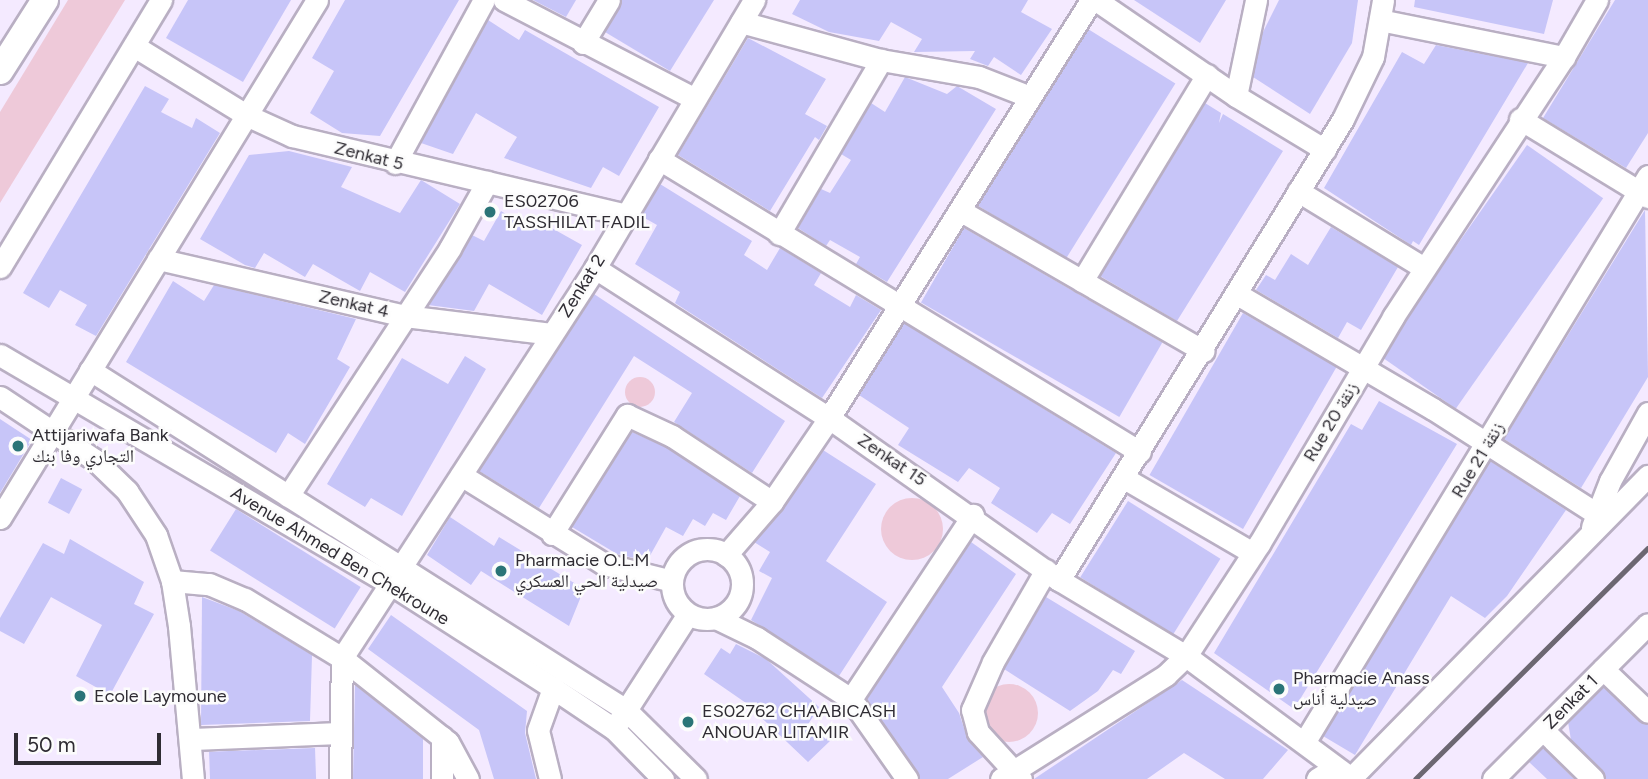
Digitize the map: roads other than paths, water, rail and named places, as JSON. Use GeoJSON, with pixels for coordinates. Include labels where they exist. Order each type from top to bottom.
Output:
{"type":"FeatureCollection","features":[{"type":"Feature","properties":{"kind":"main road"},"geometry":{"type":"LineString","coordinates":[[0,71],[45,0]]}},
{"type":"Feature","properties":{"kind":"street"},"geometry":{"type":"LineString","coordinates":[[0,267],[162,0]]}},
{"type":"Feature","properties":{"kind":"street"},"geometry":{"type":"LineString","coordinates":[[0,518],[317,0]]}},
{"type":"Feature","properties":{"kind":"street"},"geometry":{"type":"LineString","coordinates":[[394,163],[484,0]]}},
{"type":"Feature","properties":{"kind":"street"},"geometry":{"type":"LineString","coordinates":[[504,0],[695,99]]}},
{"type":"Feature","properties":{"kind":"street"},"geometry":{"type":"LineString","coordinates":[[583,43],[609,0]]}},
{"type":"Feature","properties":{"kind":"street","name":"Zenkat 2"},"geometry":{"type":"LineString","coordinates":[[342,658],[594,268],[754,0]]}},
{"type":"Feature","properties":{"kind":"street"},"geometry":{"type":"LineString","coordinates":[[726,555],[772,502],[829,418],[1093,0],[1236,96],[1325,150]]}},
{"type":"Feature","properties":{"kind":"street"},"geometry":{"type":"LineString","coordinates":[[1236,96],[1256,0]]}},
{"type":"Feature","properties":{"kind":"street","name":"Rue 20 زنقة"},"geometry":{"type":"LineString","coordinates":[[1012,776],[1166,676],[1186,656],[1253,553],[1424,268],[1520,119],[1564,57],[1597,0]]}},
{"type":"Feature","properties":{"kind":"street"},"geometry":{"type":"LineString","coordinates":[[1012,776],[978,732],[972,710],[993,662],[1124,478],[1325,150],[1364,79],[1381,10],[1564,57]]}},
{"type":"Feature","properties":{"kind":"street"},"geometry":{"type":"LineString","coordinates":[[741,22],[881,61],[979,78],[1030,97]]}},
{"type":"Feature","properties":{"kind":"street","name":"Zenkat 5"},"geometry":{"type":"LineString","coordinates":[[134,46],[246,115],[292,136],[394,163],[625,215]]}},
{"type":"Feature","properties":{"kind":"street"},"geometry":{"type":"LineString","coordinates":[[779,234],[881,61]]}},
{"type":"Feature","properties":{"kind":"street"},"geometry":{"type":"LineString","coordinates":[[1082,281],[1207,75]]}},
{"type":"Feature","properties":{"kind":"street"},"geometry":{"type":"LineString","coordinates":[[1520,119],[1645,188]]}},
{"type":"Feature","properties":{"kind":"street"},"geometry":{"type":"LineString","coordinates":[[659,159],[900,309],[1140,452]]}},
{"type":"Feature","properties":{"kind":"street"},"geometry":{"type":"LineString","coordinates":[[288,496],[405,316],[487,182]]}},
{"type":"Feature","properties":{"kind":"street","name":"Rue 21 زنقة"},"geometry":{"type":"LineString","coordinates":[[1305,741],[1645,188]]}},
{"type":"Feature","properties":{"kind":"street"},"geometry":{"type":"LineString","coordinates":[[1298,191],[1424,268]]}},
{"type":"Feature","properties":{"kind":"street"},"geometry":{"type":"LineString","coordinates":[[961,211],[1203,351]]}},
{"type":"Feature","properties":{"kind":"street","name":"Zenkat 4"},"geometry":{"type":"LineString","coordinates":[[158,259],[405,316],[551,334]]}},
{"type":"Feature","properties":{"kind":"street","name":"Zenkat 15"},"geometry":{"type":"LineString","coordinates":[[594,268],[829,418],[973,515],[1053,575],[1186,656],[1305,741],[1346,774]]}},
{"type":"Feature","properties":{"kind":"street"},"geometry":{"type":"LineString","coordinates":[[1237,294],[1363,367],[1597,514]]}},
{"type":"Feature","properties":{"kind":"street","name":"Avenue Ahmed Ben Chekroune"},"geometry":{"type":"LineString","coordinates":[[0,355],[397,576],[626,710],[696,779]]}},
{"type":"Feature","properties":{"kind":"street","name":"Avenue Ahmed Ben Chekroune"},"geometry":{"type":"LineString","coordinates":[[90,370],[288,496],[553,688],[614,729],[663,779]]}},
{"type":"Feature","properties":{"kind":"street"},"geometry":{"type":"LineString","coordinates":[[0,397],[54,430],[127,491],[156,535],[172,581],[191,739],[193,779]]}},
{"type":"Feature","properties":{"kind":"street"},"geometry":{"type":"LineString","coordinates":[[1588,540],[1597,514],[1648,413]]}},
{"type":"Feature","properties":{"kind":"street"},"geometry":{"type":"LineString","coordinates":[[552,534],[627,415],[673,436],[772,502]]}},
{"type":"Feature","properties":{"kind":"street"},"geometry":{"type":"LineString","coordinates":[[461,475],[604,564],[672,581]]}},
{"type":"Feature","properties":{"kind":"street"},"geometry":{"type":"LineString","coordinates":[[1317,779],[1346,774],[1588,540],[1648,476]]}},
{"type":"Feature","properties":{"kind":"street"},"geometry":{"type":"LineString","coordinates":[[1124,478],[1253,553]]}},
{"type":"Feature","properties":{"kind":"street"},"geometry":{"type":"LineString","coordinates":[[851,699],[919,601],[973,515]]}},
{"type":"Feature","properties":{"kind":"street"},"geometry":{"type":"LineString","coordinates":[[716,618],[733,608],[741,590],[739,570],[726,555],[709,549],[692,553],[678,564],[672,581],[673,594],[688,614],[716,618],[757,638],[851,699],[907,779]]}},
{"type":"Feature","properties":{"kind":"street"},"geometry":{"type":"LineString","coordinates":[[172,581],[209,584],[245,599],[342,658],[442,737],[457,753],[468,779]]}},
{"type":"Feature","properties":{"kind":"street"},"geometry":{"type":"LineString","coordinates":[[614,729],[688,614]]}},
{"type":"Feature","properties":{"kind":"street","name":"Zenkat 1"},"geometry":{"type":"LineString","coordinates":[[1493,779],[1648,624]]}},
{"type":"Feature","properties":{"kind":"street"},"geometry":{"type":"LineString","coordinates":[[340,779],[342,658]]}},
{"type":"Feature","properties":{"kind":"street"},"geometry":{"type":"LineString","coordinates":[[1603,669],[1648,712]]}},
{"type":"Feature","properties":{"kind":"street"},"geometry":{"type":"LineString","coordinates":[[550,779],[538,730],[553,688]]}},
{"type":"Feature","properties":{"kind":"street"},"geometry":{"type":"LineString","coordinates":[[1543,730],[1594,779]]}},
{"type":"Feature","properties":{"kind":"street"},"geometry":{"type":"LineString","coordinates":[[191,739],[341,733]]}},
{"type":"Feature","properties":{"kind":"street"},"geometry":{"type":"LineString","coordinates":[[442,737],[442,779]]}},
{"type":"Feature","properties":{"kind":"railway"},"geometry":{"type":"LineString","coordinates":[[1415,779],[1648,548]]}},
{"type":"Feature","properties":{"kind":"place","name":"ES02706 TASSHILAT FADIL"},"geometry":{"type":"Point","coordinates":[490,212]}},
{"type":"Feature","properties":{"kind":"place","name":"Attijariwafa Bank التجاري وفا بنك"},"geometry":{"type":"Point","coordinates":[18,446]}},
{"type":"Feature","properties":{"kind":"place","name":"Pharmacie O.L.M صيدلية الحي العسكري"},"geometry":{"type":"Point","coordinates":[501,571]}},
{"type":"Feature","properties":{"kind":"place","name":"Pharmacie Anass صيدلية أناس"},"geometry":{"type":"Point","coordinates":[1279,689]}},
{"type":"Feature","properties":{"kind":"place","name":"Ecole Laymoune"},"geometry":{"type":"Point","coordinates":[80,696]}},
{"type":"Feature","properties":{"kind":"place","name":"ES02762 CHAABICASH ANOUAR LITAMIR"},"geometry":{"type":"Point","coordinates":[688,722]}}]}
